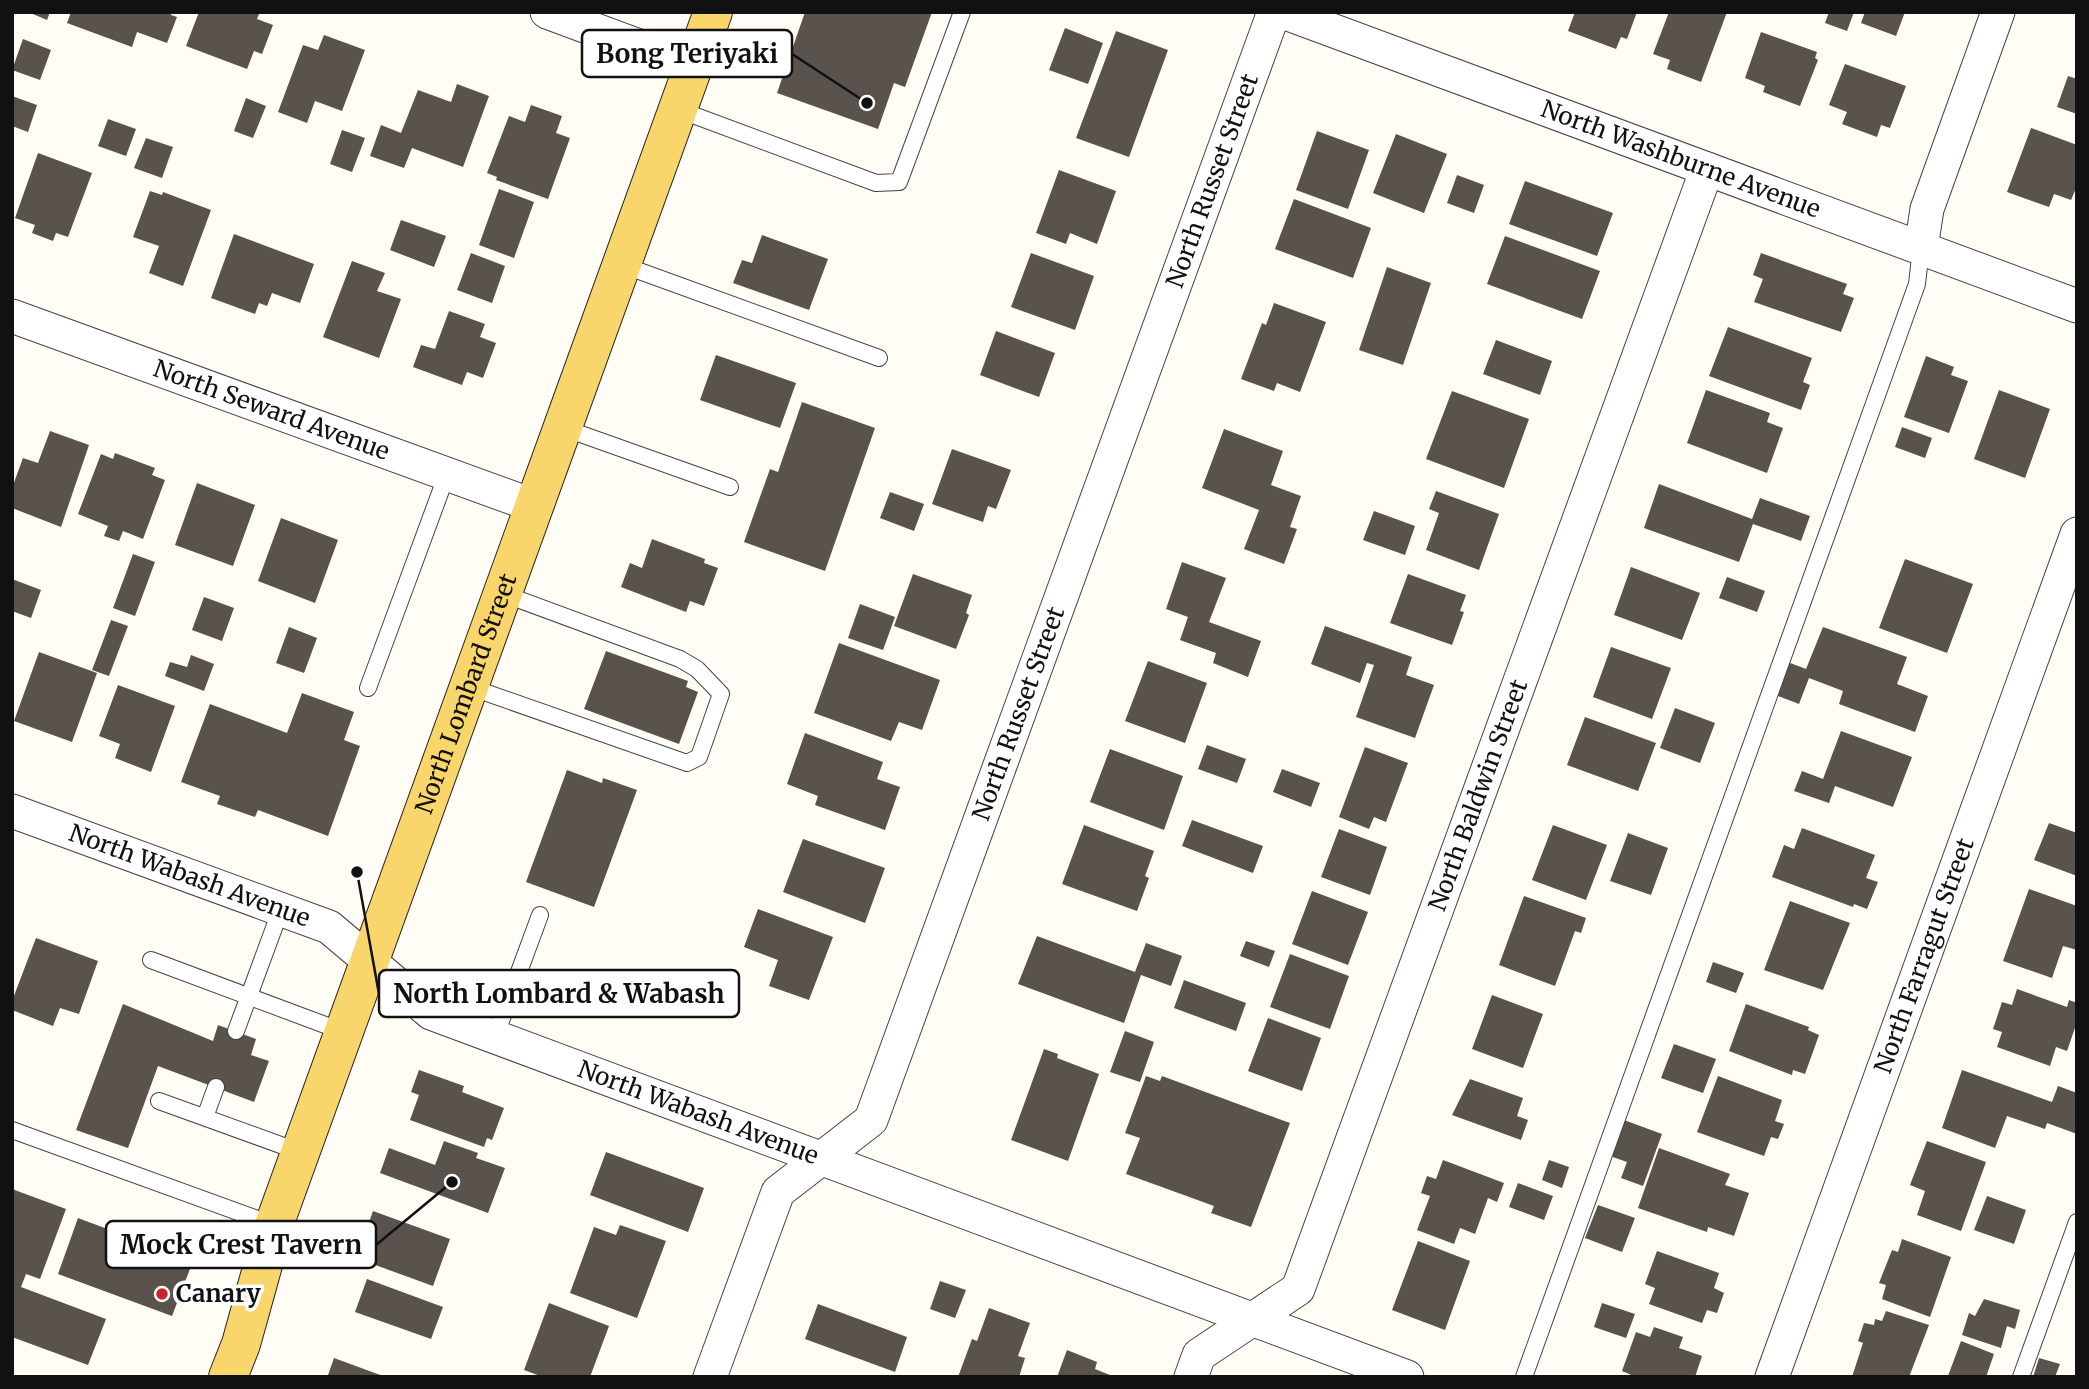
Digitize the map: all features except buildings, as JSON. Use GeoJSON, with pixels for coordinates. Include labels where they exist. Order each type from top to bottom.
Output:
{"type":"FeatureCollection","features":[{"type":"Feature","properties":{"kind":"main road","name":"North Lombard Street"},"geometry":{"type":"LineString","coordinates":[[228,1377],[241,1344],[274,1225],[713,12]]}},
{"type":"Feature","properties":{"kind":"street"},"geometry":{"type":"LineString","coordinates":[[547,12],[693,66]]}},
{"type":"Feature","properties":{"kind":"street","name":"North Russet Street"},"geometry":{"type":"LineString","coordinates":[[710,1377],[778,1192],[871,1120],[1274,12]]}},
{"type":"Feature","properties":{"kind":"street","name":"North Washburne Avenue"},"geometry":{"type":"LineString","coordinates":[[1283,12],[2077,306]]}},
{"type":"Feature","properties":{"kind":"street"},"geometry":{"type":"LineString","coordinates":[[1921,248],[1927,209],[1998,12]]}},
{"type":"Feature","properties":{"kind":"street","name":"North Baldwin Street"},"geometry":{"type":"LineString","coordinates":[[1191,1377],[1199,1355],[1298,1289],[1707,169]]}},
{"type":"Feature","properties":{"kind":"street","name":"North Seward Avenue"},"geometry":{"type":"LineString","coordinates":[[12,316],[533,505]]}},
{"type":"Feature","properties":{"kind":"street","name":"North Farragut Street"},"geometry":{"type":"LineString","coordinates":[[1772,1377],[2077,534]]}},
{"type":"Feature","properties":{"kind":"street","name":"North Wabash Avenue"},"geometry":{"type":"LineString","coordinates":[[12,811],[329,927],[431,1013],[1407,1377]]}},
{"type":"Feature","properties":{"kind":"lane"},"geometry":{"type":"LineString","coordinates":[[677,109],[876,183],[899,181],[962,12]]}},
{"type":"Feature","properties":{"kind":"lane"},"geometry":{"type":"LineString","coordinates":[[1524,1377],[1917,284],[1921,248]]}},
{"type":"Feature","properties":{"kind":"lane"},"geometry":{"type":"LineString","coordinates":[[620,264],[878,358]]}},
{"type":"Feature","properties":{"kind":"lane"},"geometry":{"type":"LineString","coordinates":[[561,427],[730,487]]}},
{"type":"Feature","properties":{"kind":"lane"},"geometry":{"type":"LineString","coordinates":[[368,688],[447,474]]}},
{"type":"Feature","properties":{"kind":"lane"},"geometry":{"type":"LineString","coordinates":[[467,686],[687,763],[699,757],[710,730],[720,694],[697,670],[680,659],[501,593]]}},
{"type":"Feature","properties":{"kind":"lane"},"geometry":{"type":"LineString","coordinates":[[236,1031],[281,909]]}},
{"type":"Feature","properties":{"kind":"lane"},"geometry":{"type":"LineString","coordinates":[[495,1037],[540,915]]}},
{"type":"Feature","properties":{"kind":"lane"},"geometry":{"type":"LineString","coordinates":[[151,960],[344,1032]]}},
{"type":"Feature","properties":{"kind":"lane"},"geometry":{"type":"LineString","coordinates":[[205,1117],[216,1087]]}},
{"type":"Feature","properties":{"kind":"lane"},"geometry":{"type":"LineString","coordinates":[[159,1101],[300,1152]]}},
{"type":"Feature","properties":{"kind":"lane"},"geometry":{"type":"LineString","coordinates":[[12,1130],[274,1225]]}},
{"type":"Feature","properties":{"kind":"lane"},"geometry":{"type":"LineString","coordinates":[[2021,1377],[2077,1222]]}},
{"type":"Feature","properties":{"kind":"place","name":"Bong Teriyaki"},"geometry":{"type":"Point","coordinates":[867,103]}},
{"type":"Feature","properties":{"kind":"place","name":"North Lombard & Wabash"},"geometry":{"type":"Point","coordinates":[357,872]}},
{"type":"Feature","properties":{"kind":"place","name":"Mock Crest Tavern"},"geometry":{"type":"Point","coordinates":[452,1182]}},
{"type":"Feature","properties":{"kind":"place","name":"Canary"},"geometry":{"type":"Point","coordinates":[162,1294]}}]}
